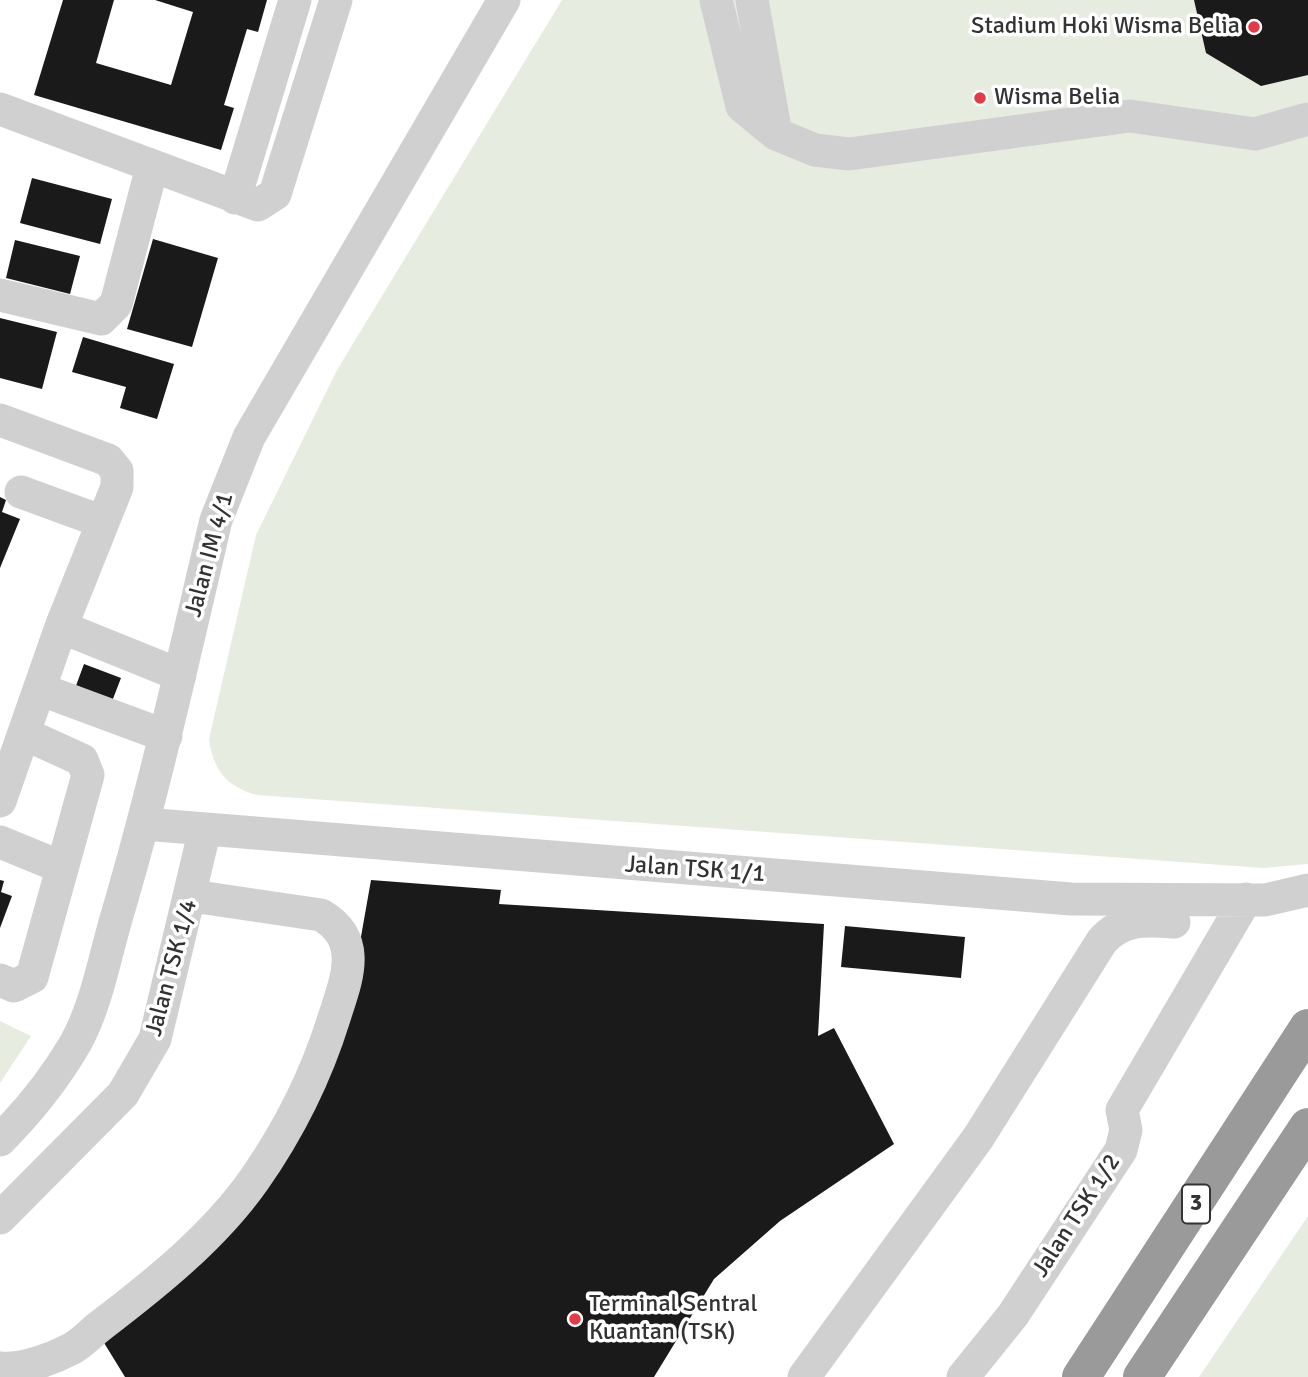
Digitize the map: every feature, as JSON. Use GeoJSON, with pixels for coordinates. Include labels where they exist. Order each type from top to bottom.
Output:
{"type":"FeatureCollection","features":[{"type":"Feature","properties":{"kind":"highway","name":"3"},"geometry":{"type":"LineString","coordinates":[[1081,1377],[1308,1028]]}},
{"type":"Feature","properties":{"kind":"highway","name":"3"},"geometry":{"type":"LineString","coordinates":[[1142,1377],[1308,1127]]}},
{"type":"Feature","properties":{"kind":"street"},"geometry":{"type":"LineString","coordinates":[[235,198],[295,0]]}},
{"type":"Feature","properties":{"kind":"street"},"geometry":{"type":"LineString","coordinates":[[1,112],[258,205],[275,194],[336,0]]}},
{"type":"Feature","properties":{"kind":"street","name":"Jalan IM 4/1"},"geometry":{"type":"LineString","coordinates":[[0,1140],[22,1119],[75,1043],[89,1012],[144,824],[216,520],[249,438],[504,0]]}},
{"type":"Feature","properties":{"kind":"street"},"geometry":{"type":"LineString","coordinates":[[716,0],[742,106],[776,134],[815,150],[849,154],[1130,116],[1255,134],[1308,119]]}},
{"type":"Feature","properties":{"kind":"street"},"geometry":{"type":"LineString","coordinates":[[752,0],[776,134]]}},
{"type":"Feature","properties":{"kind":"street"},"geometry":{"type":"LineString","coordinates":[[0,295],[102,319],[116,304],[152,167]]}},
{"type":"Feature","properties":{"kind":"street"},"geometry":{"type":"LineString","coordinates":[[0,421],[108,460],[117,471],[117,486],[61,627],[42,690],[0,801]]}},
{"type":"Feature","properties":{"kind":"street"},"geometry":{"type":"LineString","coordinates":[[21,492],[103,522]]}},
{"type":"Feature","properties":{"kind":"street"},"geometry":{"type":"LineString","coordinates":[[61,627],[180,676]]}},
{"type":"Feature","properties":{"kind":"street"},"geometry":{"type":"LineString","coordinates":[[42,690],[166,736]]}},
{"type":"Feature","properties":{"kind":"street"},"geometry":{"type":"LineString","coordinates":[[0,980],[14,986],[32,977],[88,775],[82,760],[25,734]]}},
{"type":"Feature","properties":{"kind":"street","name":"Jalan TSK 1/1"},"geometry":{"type":"LineString","coordinates":[[144,824],[1070,899],[1246,899]]}},
{"type":"Feature","properties":{"kind":"street","name":"Jalan TSK 1/4"},"geometry":{"type":"LineString","coordinates":[[0,1217],[124,1094],[142,1066],[155,1039],[192,896],[205,829]]}},
{"type":"Feature","properties":{"kind":"street"},"geometry":{"type":"LineString","coordinates":[[0,842],[61,867]]}},
{"type":"Feature","properties":{"kind":"street"},"geometry":{"type":"LineString","coordinates":[[804,1377],[978,1138],[1111,931],[1138,919],[1176,922],[1199,918],[1246,899],[1265,900],[1308,890]]}},
{"type":"Feature","properties":{"kind":"street"},"geometry":{"type":"LineString","coordinates":[[5,1371],[72,1349],[155,1282],[208,1233],[253,1181],[299,1105],[320,1064],[341,996],[350,952],[336,924],[321,915],[192,896]]}},
{"type":"Feature","properties":{"kind":"street","name":"Jalan TSK 1/2"},"geometry":{"type":"LineString","coordinates":[[963,1377],[1013,1315],[1121,1150],[1126,1130],[1122,1110],[1246,899]]}},
{"type":"Feature","properties":{"kind":"shaded area"},"geometry":{"type":"Polygon","coordinates":[[[562,0],[1308,0],[1308,864],[1263,868],[257,795],[237,787],[223,776],[214,760],[209,739],[256,535],[337,370],[562,0]]]}},
{"type":"Feature","properties":{"kind":"shaded area"},"geometry":{"type":"Polygon","coordinates":[[[0,1021],[31,1036],[0,1083],[0,1021]]]}},
{"type":"Feature","properties":{"kind":"shaded area"},"geometry":{"type":"Polygon","coordinates":[[[1308,1216],[1308,1377],[1199,1377],[1308,1216]]]}},
{"type":"Feature","properties":{"kind":"building"},"geometry":{"type":"Polygon","coordinates":[[[63,0],[114,0],[96,63],[171,85],[193,12],[155,0],[267,0],[258,32],[247,29],[224,105],[234,108],[221,150],[34,95],[63,0]]]}},
{"type":"Feature","properties":{"kind":"building","name":"Stadium Hoki Wisma Belia"},"geometry":{"type":"Polygon","coordinates":[[[1194,0],[1308,0],[1308,75],[1261,86],[1206,53],[1194,0]]]}},
{"type":"Feature","properties":{"kind":"building"},"geometry":{"type":"Polygon","coordinates":[[[32,178],[112,199],[100,244],[20,223],[32,178]]]}},
{"type":"Feature","properties":{"kind":"building"},"geometry":{"type":"Polygon","coordinates":[[[153,239],[218,258],[192,347],[127,329],[153,239]]]}},
{"type":"Feature","properties":{"kind":"building"},"geometry":{"type":"Polygon","coordinates":[[[15,240],[80,256],[70,294],[6,278],[15,240]]]}},
{"type":"Feature","properties":{"kind":"building"},"geometry":{"type":"Polygon","coordinates":[[[0,318],[57,332],[42,389],[0,378],[0,318]]]}},
{"type":"Feature","properties":{"kind":"building"},"geometry":{"type":"Polygon","coordinates":[[[83,337],[174,364],[157,419],[120,408],[126,387],[72,372],[83,337]]]}},
{"type":"Feature","properties":{"kind":"building"},"geometry":{"type":"Polygon","coordinates":[[[0,497],[6,500],[2,512],[20,519],[0,568],[0,497]]]}},
{"type":"Feature","properties":{"kind":"building"},"geometry":{"type":"Polygon","coordinates":[[[84,664],[121,678],[111,704],[74,691],[84,664]]]}},
{"type":"Feature","properties":{"kind":"building"},"geometry":{"type":"Polygon","coordinates":[[[0,880],[4,881],[1,892],[12,896],[0,928],[0,880]]]}},
{"type":"Feature","properties":{"kind":"building"},"geometry":{"type":"Polygon","coordinates":[[[371,880],[501,890],[499,904],[824,924],[818,1036],[834,1028],[894,1144],[780,1221],[714,1279],[654,1377],[125,1377],[98,1333],[249,1197],[353,982],[371,880]]]}},
{"type":"Feature","properties":{"kind":"building"},"geometry":{"type":"Polygon","coordinates":[[[845,926],[965,937],[961,978],[841,967],[845,926]]]}},
{"type":"Feature","properties":{"kind":"place","name":"Stadium Hoki Wisma Belia"},"geometry":{"type":"Point","coordinates":[1254,27]}},
{"type":"Feature","properties":{"kind":"place","name":"Wisma Belia"},"geometry":{"type":"Point","coordinates":[980,98]}},
{"type":"Feature","properties":{"kind":"place","name":"Terminal Sentral Kuantan (TSK)"},"geometry":{"type":"Point","coordinates":[575,1319]}}]}
